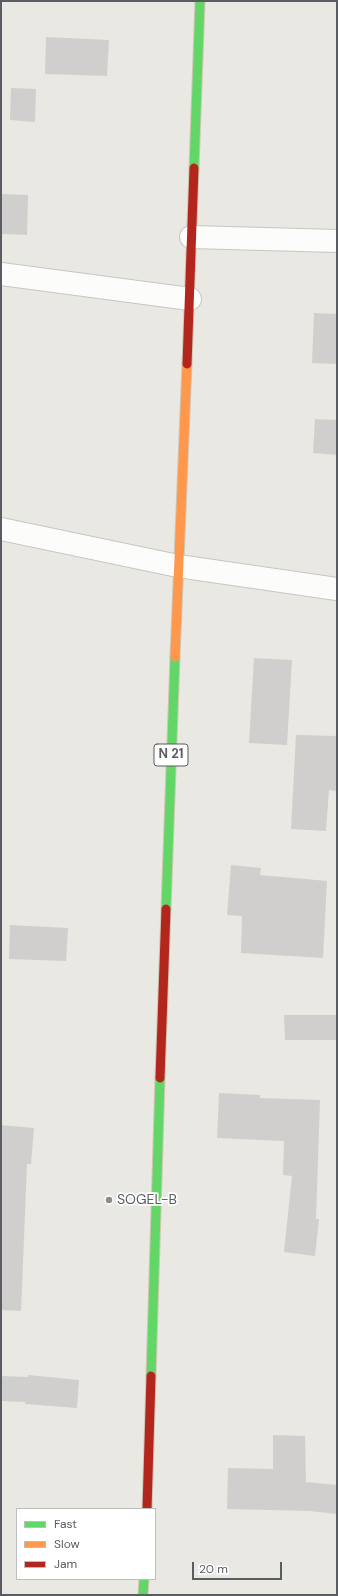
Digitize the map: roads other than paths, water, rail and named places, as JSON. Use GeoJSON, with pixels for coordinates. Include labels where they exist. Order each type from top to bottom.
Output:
{"type":"FeatureCollection","features":[{"type":"Feature","properties":{"kind":"main road","name":"N 21"},"geometry":{"type":"LineString","coordinates":[[147,1508],[178,566],[190,299],[200,1]]}},
{"type":"Feature","properties":{"kind":"main road"},"geometry":{"type":"LineString","coordinates":[[143,1595],[144,1580]]}},
{"type":"Feature","properties":{"kind":"street"},"geometry":{"type":"LineString","coordinates":[[191,237],[337,241]]}},
{"type":"Feature","properties":{"kind":"street"},"geometry":{"type":"LineString","coordinates":[[1,274],[190,299]]}},
{"type":"Feature","properties":{"kind":"street"},"geometry":{"type":"LineString","coordinates":[[1,529],[178,566],[337,589]]}},
{"type":"Feature","properties":{"kind":"place","name":"SOGEL-B"},"geometry":{"type":"Point","coordinates":[109,1200]}}]}
